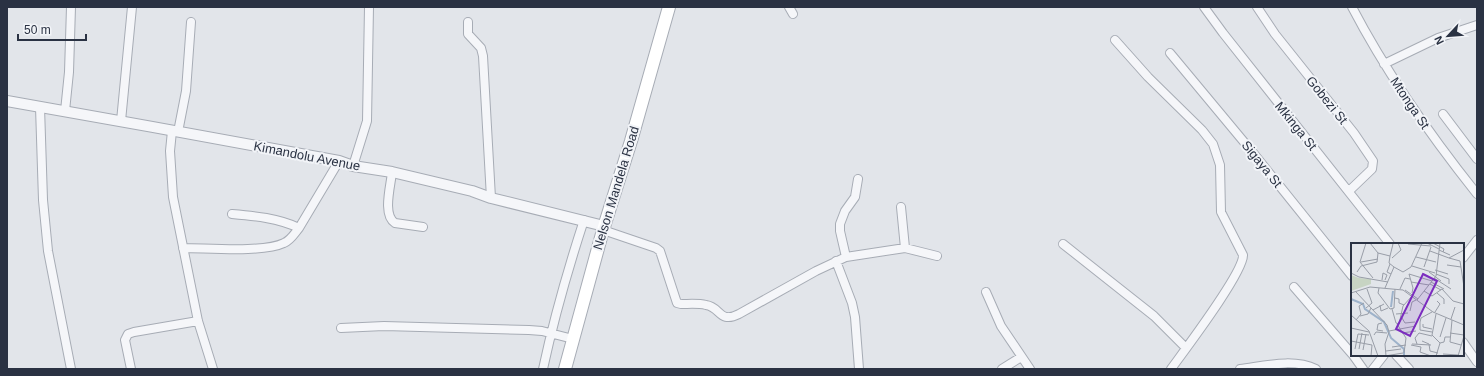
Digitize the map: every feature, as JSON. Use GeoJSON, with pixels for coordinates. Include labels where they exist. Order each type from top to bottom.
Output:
{"type":"FeatureCollection","features":[{"type":"Feature","properties":{"kind":"main road","name":"Nelson Mandela Road"},"geometry":{"type":"LineString","coordinates":[[565,369],[604,228],[633,134],[669,7]]}},
{"type":"Feature","properties":{"kind":"street"},"geometry":{"type":"LineString","coordinates":[[65,110],[69,72],[71,7]]}},
{"type":"Feature","properties":{"kind":"street"},"geometry":{"type":"LineString","coordinates":[[121,121],[132,7]]}},
{"type":"Feature","properties":{"kind":"street"},"geometry":{"type":"LineString","coordinates":[[353,166],[367,121],[369,7]]}},
{"type":"Feature","properties":{"kind":"street","name":"Mkinga St"},"geometry":{"type":"LineString","coordinates":[[1204,7],[1389,243]]}},
{"type":"Feature","properties":{"kind":"street","name":"Gobezi St"},"geometry":{"type":"LineString","coordinates":[[1257,7],[1275,34],[1354,133],[1373,161],[1372,169],[1349,191]]}},
{"type":"Feature","properties":{"kind":"street","name":"Mtonga St"},"geometry":{"type":"LineString","coordinates":[[1352,7],[1367,36],[1408,102],[1477,194]]}},
{"type":"Feature","properties":{"kind":"street"},"geometry":{"type":"LineString","coordinates":[[191,22],[186,91],[170,151],[172,190],[184,248],[185,263],[198,321],[213,369]]}},
{"type":"Feature","properties":{"kind":"street"},"geometry":{"type":"LineString","coordinates":[[468,22],[468,34],[481,48],[483,56],[492,198]]}},
{"type":"Feature","properties":{"kind":"street"},"geometry":{"type":"LineString","coordinates":[[1384,64],[1438,38],[1477,25]]}},
{"type":"Feature","properties":{"kind":"street"},"geometry":{"type":"LineString","coordinates":[[1115,40],[1148,77],[1202,130],[1213,144],[1220,165],[1221,212],[1243,255],[1242,263],[1236,274],[1171,369]]}},
{"type":"Feature","properties":{"kind":"street","name":"Sigaya St"},"geometry":{"type":"LineString","coordinates":[[1170,53],[1254,154],[1351,275]]}},
{"type":"Feature","properties":{"kind":"street","name":"Kimandolu Avenue"},"geometry":{"type":"LineString","coordinates":[[7,101],[65,110],[175,132],[339,161],[353,166],[392,172],[584,220],[604,228]]}},
{"type":"Feature","properties":{"kind":"street"},"geometry":{"type":"LineString","coordinates":[[40,107],[43,200],[48,251],[71,369]]}},
{"type":"Feature","properties":{"kind":"street"},"geometry":{"type":"LineString","coordinates":[[1443,114],[1477,159]]}},
{"type":"Feature","properties":{"kind":"street"},"geometry":{"type":"LineString","coordinates":[[184,248],[270,247],[285,243],[299,228],[339,161]]}},
{"type":"Feature","properties":{"kind":"street"},"geometry":{"type":"LineString","coordinates":[[392,172],[388,212],[391,221],[395,223],[423,227]]}},
{"type":"Feature","properties":{"kind":"street"},"geometry":{"type":"LineString","coordinates":[[846,257],[840,231],[840,224],[845,211],[855,197],[858,179]]}},
{"type":"Feature","properties":{"kind":"street"},"geometry":{"type":"LineString","coordinates":[[901,207],[905,248]]}},
{"type":"Feature","properties":{"kind":"street"},"geometry":{"type":"LineString","coordinates":[[232,214],[262,216],[299,228]]}},
{"type":"Feature","properties":{"kind":"street"},"geometry":{"type":"LineString","coordinates":[[543,369],[562,289],[584,220]]}},
{"type":"Feature","properties":{"kind":"street"},"geometry":{"type":"LineString","coordinates":[[604,228],[656,248],[660,251],[677,303],[707,305],[727,318],[739,314],[846,257],[905,248],[937,256]]}},
{"type":"Feature","properties":{"kind":"street"},"geometry":{"type":"LineString","coordinates":[[1464,257],[1477,240]]}},
{"type":"Feature","properties":{"kind":"street"},"geometry":{"type":"LineString","coordinates":[[1063,244],[1154,316],[1186,348]]}},
{"type":"Feature","properties":{"kind":"street"},"geometry":{"type":"LineString","coordinates":[[836,261],[852,303],[855,317],[859,369]]}},
{"type":"Feature","properties":{"kind":"street"},"geometry":{"type":"LineString","coordinates":[[1294,287],[1351,352]]}},
{"type":"Feature","properties":{"kind":"street"},"geometry":{"type":"LineString","coordinates":[[986,292],[1001,326],[1030,369]]}},
{"type":"Feature","properties":{"kind":"street"},"geometry":{"type":"LineString","coordinates":[[131,369],[125,340],[128,334],[198,321]]}},
{"type":"Feature","properties":{"kind":"street"},"geometry":{"type":"LineString","coordinates":[[341,328],[384,326],[529,330],[551,333],[573,339]]}},
{"type":"Feature","properties":{"kind":"street"},"geometry":{"type":"LineString","coordinates":[[1464,343],[1477,362]]}},
{"type":"Feature","properties":{"kind":"street"},"geometry":{"type":"LineString","coordinates":[[1354,356],[1363,369]]}},
{"type":"Feature","properties":{"kind":"street"},"geometry":{"type":"LineString","coordinates":[[1373,369],[1383,356]]}},
{"type":"Feature","properties":{"kind":"street"},"geometry":{"type":"LineString","coordinates":[[1397,356],[1409,369]]}},
{"type":"Feature","properties":{"kind":"street"},"geometry":{"type":"LineString","coordinates":[[1002,369],[1021,357]]}},
{"type":"Feature","properties":{"kind":"street"},"geometry":{"type":"LineString","coordinates":[[1240,369],[1281,364],[1300,364],[1316,369]]}}]}
